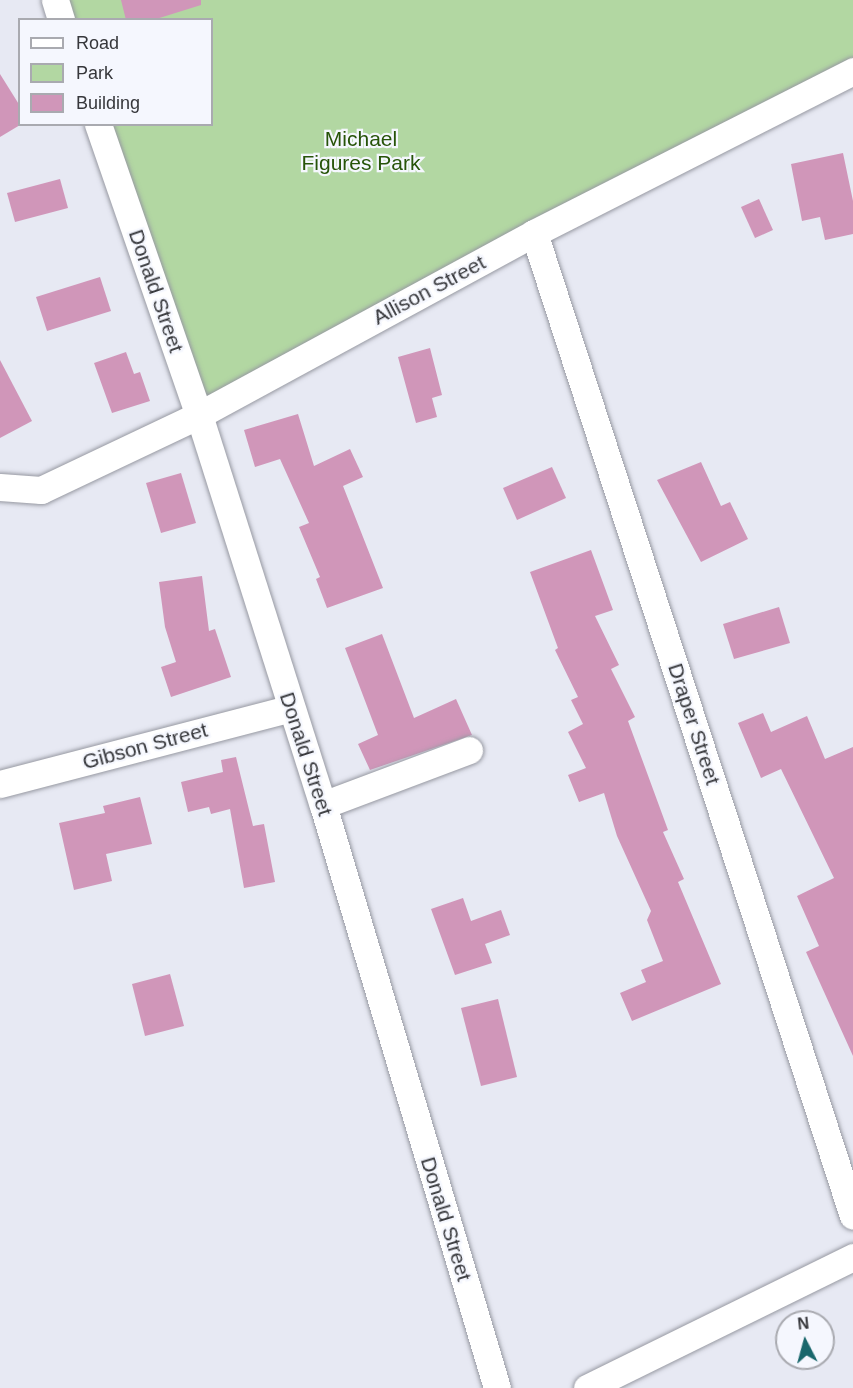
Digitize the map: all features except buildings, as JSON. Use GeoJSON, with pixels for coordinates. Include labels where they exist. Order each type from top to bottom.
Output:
{"type":"FeatureCollection","features":[{"type":"Feature","properties":{"kind":"street"},"geometry":{"type":"LineString","coordinates":[[54,0],[60,18]]}},
{"type":"Feature","properties":{"kind":"street","name":"Allison Street"},"geometry":{"type":"LineString","coordinates":[[0,487],[41,490],[199,415],[534,233],[853,70]]}},
{"type":"Feature","properties":{"kind":"street","name":"Donald Street"},"geometry":{"type":"LineString","coordinates":[[99,126],[199,415],[323,805],[497,1388]]}},
{"type":"Feature","properties":{"kind":"street","name":"Draper Street"},"geometry":{"type":"LineString","coordinates":[[534,233],[853,1216]]}},
{"type":"Feature","properties":{"kind":"street","name":"Gibson Street"},"geometry":{"type":"LineString","coordinates":[[0,784],[291,708]]}},
{"type":"Feature","properties":{"kind":"street"},"geometry":{"type":"LineString","coordinates":[[323,805],[469,750]]}},
{"type":"Feature","properties":{"kind":"street"},"geometry":{"type":"LineString","coordinates":[[587,1388],[853,1257]]}},
{"type":"Feature","properties":{"kind":"green space","name":"Michael Figures Park"},"geometry":{"type":"Polygon","coordinates":[[[62,0],[853,0],[853,66],[202,403],[105,126],[213,126],[213,18],[68,18],[62,0]]]}}]}
